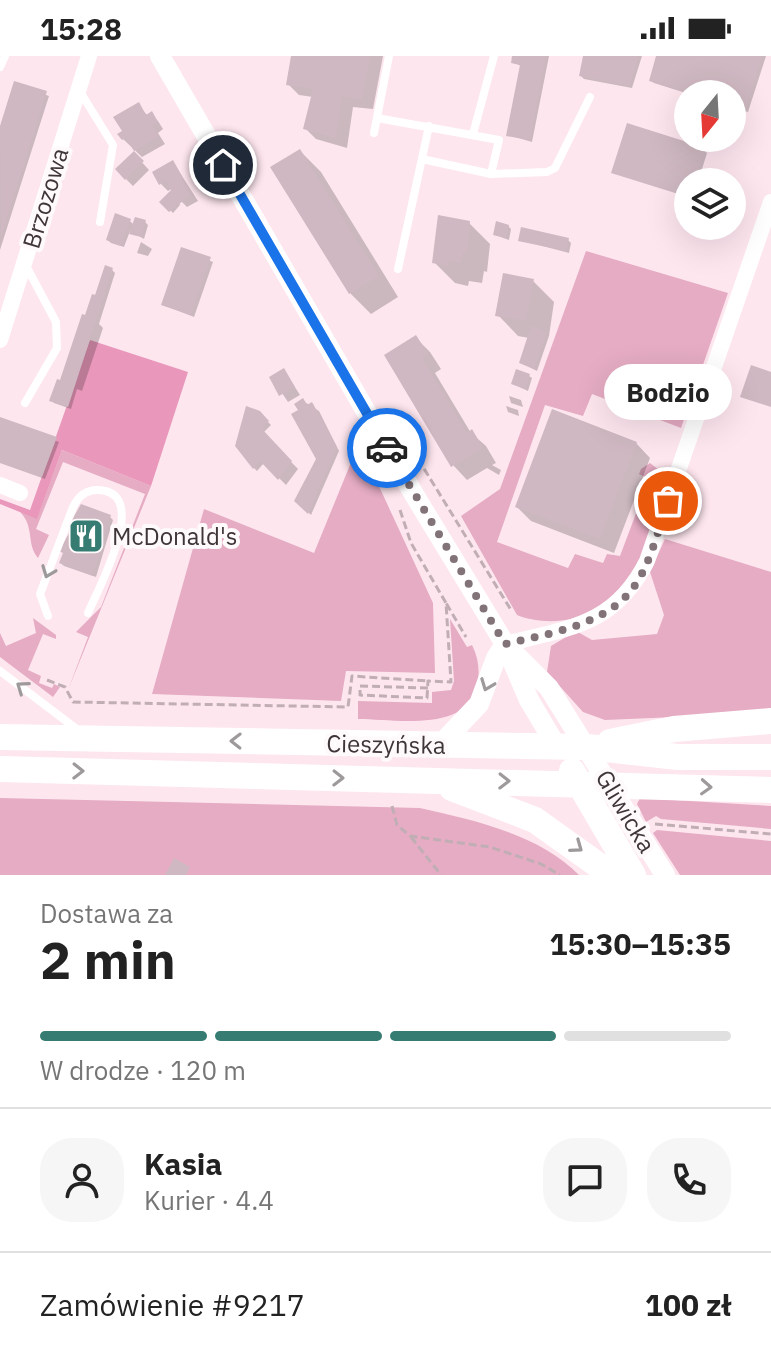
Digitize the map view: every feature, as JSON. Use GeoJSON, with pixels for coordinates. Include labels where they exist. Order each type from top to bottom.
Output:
{"type":"FeatureCollection","features":[{"type":"Feature","properties":{"kind":"main road"},"geometry":{"type":"LineString","coordinates":[[587,747],[674,729],[771,721]]}},
{"type":"Feature","properties":{"kind":"main road","name":"Cieszyńska"},"geometry":{"type":"LineString","coordinates":[[0,737],[587,747],[678,757],[771,757]]}},
{"type":"Feature","properties":{"kind":"main road","name":"Gliwicka"},"geometry":{"type":"LineString","coordinates":[[557,747],[633,875]]}},
{"type":"Feature","properties":{"kind":"main road","name":"Cieszyńska"},"geometry":{"type":"LineString","coordinates":[[0,769],[610,783],[771,790]]}},
{"type":"Feature","properties":{"kind":"main road"},"geometry":{"type":"LineString","coordinates":[[430,780],[535,820],[612,875]]}},
{"type":"Feature","properties":{"kind":"street","name":"Brzozowa"},"geometry":{"type":"LineString","coordinates":[[0,340],[89,56]]}},
{"type":"Feature","properties":{"kind":"street"},"geometry":{"type":"LineString","coordinates":[[160,56],[415,496],[505,644],[529,700],[557,747]]}},
{"type":"Feature","properties":{"kind":"street"},"geometry":{"type":"LineString","coordinates":[[440,745],[479,704],[496,658],[505,644],[590,619],[616,607],[634,587],[647,561],[766,235],[771,202]]}},
{"type":"Feature","properties":{"kind":"street"},"geometry":{"type":"LineString","coordinates":[[0,485],[20,493]]}},
{"type":"Feature","properties":{"kind":"street","name":"Gliwicka"},"geometry":{"type":"LineString","coordinates":[[505,644],[549,688],[665,875]]}},
{"type":"Feature","properties":{"kind":"lane"},"geometry":{"type":"LineString","coordinates":[[0,67],[5,56]]}},
{"type":"Feature","properties":{"kind":"lane"},"geometry":{"type":"LineString","coordinates":[[374,133],[389,56]]}},
{"type":"Feature","properties":{"kind":"lane"},"geometry":{"type":"LineString","coordinates":[[473,134],[494,56]]}},
{"type":"Feature","properties":{"kind":"lane"},"geometry":{"type":"LineString","coordinates":[[79,90],[113,145],[100,222]]}},
{"type":"Feature","properties":{"kind":"lane"},"geometry":{"type":"LineString","coordinates":[[422,159],[491,174],[547,172],[555,168],[590,97]]}},
{"type":"Feature","properties":{"kind":"lane"},"geometry":{"type":"LineString","coordinates":[[377,118],[499,140],[491,174]]}},
{"type":"Feature","properties":{"kind":"lane"},"geometry":{"type":"LineString","coordinates":[[398,269],[429,126]]}},
{"type":"Feature","properties":{"kind":"lane"},"geometry":{"type":"LineString","coordinates":[[25,264],[56,322],[57,348],[25,403]]}},
{"type":"Feature","properties":{"kind":"lane"},"geometry":{"type":"LineString","coordinates":[[48,616],[40,594],[73,507],[82,495],[96,490],[110,494],[120,503],[124,523],[88,613]]}},
{"type":"Feature","properties":{"kind":"lane"},"geometry":{"type":"LineString","coordinates":[[0,671],[87,738]]}},
{"type":"Feature","properties":{"kind":"path"},"geometry":{"type":"LineString","coordinates":[[47,680],[65,687],[73,702],[348,707],[352,676],[451,682],[446,603],[466,637]]}},
{"type":"Feature","properties":{"kind":"path"},"geometry":{"type":"LineString","coordinates":[[428,681],[428,688],[427,698],[360,695],[360,686],[428,688]]}},
{"type":"Feature","properties":{"kind":"path"},"geometry":{"type":"LineString","coordinates":[[392,806],[397,825],[410,836],[441,875]]}},
{"type":"Feature","properties":{"kind":"path"},"geometry":{"type":"LineString","coordinates":[[652,826],[771,834]]}},
{"type":"Feature","properties":{"kind":"path"},"geometry":{"type":"LineString","coordinates":[[410,836],[490,847],[541,864],[560,875]]}},
{"type":"Feature","properties":{"kind":"shaded area"},"geometry":{"type":"Polygon","coordinates":[[[586,251],[728,293],[681,428],[592,394],[583,416],[545,405],[497,542],[568,568],[575,554],[603,563],[607,554],[620,556],[649,479],[639,474],[641,469],[650,463],[664,474],[645,547],[627,585],[617,597],[591,613],[561,621],[545,621],[517,615],[461,516],[500,489],[586,251]]]}},
{"type":"Feature","properties":{"kind":"shaded area"},"geometry":{"type":"Polygon","coordinates":[[[90,340],[188,372],[151,486],[62,450],[37,519],[0,504],[0,499],[30,510],[90,340]]]}},
{"type":"Feature","properties":{"kind":"shaded area"},"geometry":{"type":"Polygon","coordinates":[[[359,443],[433,603],[435,673],[346,671],[341,701],[152,694],[204,509],[314,553],[359,443]]]}},
{"type":"Feature","properties":{"kind":"shaded area"},"geometry":{"type":"Polygon","coordinates":[[[62,450],[151,486],[68,690],[88,637],[76,632],[101,607],[145,494],[63,462],[36,529],[49,535],[38,558],[25,518],[20,512],[37,518],[62,450]]]}},
{"type":"Feature","properties":{"kind":"shaded area"},"geometry":{"type":"Polygon","coordinates":[[[665,539],[771,572],[771,713],[605,720],[583,712],[547,672],[551,646],[576,631],[592,640],[657,634],[664,615],[650,572],[665,539]]]}},
{"type":"Feature","properties":{"kind":"shaded area"},"geometry":{"type":"Polygon","coordinates":[[[33,618],[56,635],[56,639],[43,634],[28,670],[41,676],[39,683],[52,688],[54,684],[60,687],[53,697],[0,657],[0,633],[6,646],[36,633],[33,618]]]}},
{"type":"Feature","properties":{"kind":"shaded area"},"geometry":{"type":"Polygon","coordinates":[[[450,619],[467,647],[472,645],[477,660],[477,687],[470,702],[459,711],[426,720],[358,719],[358,701],[432,703],[432,692],[451,690],[454,681],[450,619]]]}},
{"type":"Feature","properties":{"kind":"shaded area"},"geometry":{"type":"Polygon","coordinates":[[[0,798],[420,808],[483,824],[525,839],[563,861],[579,875],[0,875],[0,798]]]}},
{"type":"Feature","properties":{"kind":"shaded area"},"geometry":{"type":"Polygon","coordinates":[[[640,798],[771,806],[771,829],[661,819],[656,816],[646,822],[637,804],[640,798]]]}},
{"type":"Feature","properties":{"kind":"shaded area"},"geometry":{"type":"Polygon","coordinates":[[[657,830],[771,841],[771,875],[680,875],[653,833],[657,830]]]}},
{"type":"Feature","properties":{"kind":"building"},"geometry":{"type":"Polygon","coordinates":[[[291,56],[370,56],[362,99],[342,97],[336,138],[303,129],[313,89],[286,85],[291,56]]]}},
{"type":"Feature","properties":{"kind":"building"},"geometry":{"type":"Polygon","coordinates":[[[512,56],[546,56],[530,140],[506,136],[520,65],[511,63],[512,56]]]}},
{"type":"Feature","properties":{"kind":"building"},"geometry":{"type":"Polygon","coordinates":[[[583,56],[639,56],[629,86],[579,76],[583,56]]]}},
{"type":"Feature","properties":{"kind":"building"},"geometry":{"type":"Polygon","coordinates":[[[656,56],[762,56],[746,108],[746,80],[674,80],[674,89],[649,81],[656,56]]]}},
{"type":"Feature","properties":{"kind":"building"},"geometry":{"type":"Polygon","coordinates":[[[14,81],[47,91],[1,237],[0,126],[14,81]]]}},
{"type":"Feature","properties":{"kind":"building"},"geometry":{"type":"Polygon","coordinates":[[[139,102],[146,115],[152,111],[158,122],[152,125],[159,136],[134,151],[126,138],[122,140],[117,134],[122,131],[113,117],[139,102]]]}},
{"type":"Feature","properties":{"kind":"building"},"geometry":{"type":"Polygon","coordinates":[[[627,123],[674,138],[674,152],[705,152],[700,168],[674,168],[674,193],[611,173],[627,123]]]}},
{"type":"Feature","properties":{"kind":"building"},"geometry":{"type":"Polygon","coordinates":[[[300,149],[379,276],[349,294],[270,167],[300,149]]]}},
{"type":"Feature","properties":{"kind":"building"},"geometry":{"type":"Polygon","coordinates":[[[134,151],[144,161],[125,180],[115,169],[134,151]]]}},
{"type":"Feature","properties":{"kind":"building"},"geometry":{"type":"Polygon","coordinates":[[[173,160],[192,194],[169,212],[159,202],[171,190],[166,181],[159,185],[152,172],[173,160]]]}},
{"type":"Feature","properties":{"kind":"building"},"geometry":{"type":"Polygon","coordinates":[[[115,213],[131,219],[121,246],[106,240],[115,213]]]}},
{"type":"Feature","properties":{"kind":"building"},"geometry":{"type":"Polygon","coordinates":[[[438,215],[470,221],[467,253],[463,252],[461,263],[449,261],[448,266],[432,263],[438,215]]]}},
{"type":"Feature","properties":{"kind":"building"},"geometry":{"type":"Polygon","coordinates":[[[135,217],[146,220],[141,237],[129,234],[135,217]]]}},
{"type":"Feature","properties":{"kind":"building"},"geometry":{"type":"Polygon","coordinates":[[[496,221],[509,225],[506,238],[493,235],[496,221]]]}},
{"type":"Feature","properties":{"kind":"building"},"geometry":{"type":"Polygon","coordinates":[[[521,227],[569,238],[566,251],[518,241],[521,227]]]}},
{"type":"Feature","properties":{"kind":"building"},"geometry":{"type":"Polygon","coordinates":[[[181,247],[211,257],[191,315],[161,305],[181,247]]]}},
{"type":"Feature","properties":{"kind":"building"},"geometry":{"type":"Polygon","coordinates":[[[105,265],[113,268],[68,407],[49,401],[57,379],[60,380],[82,314],[85,315],[92,294],[95,295],[105,265]]]}},
{"type":"Feature","properties":{"kind":"building"},"geometry":{"type":"Polygon","coordinates":[[[503,273],[534,279],[526,321],[495,316],[503,273]]]}},
{"type":"Feature","properties":{"kind":"building"},"geometry":{"type":"Polygon","coordinates":[[[531,326],[547,332],[534,369],[519,363],[531,326]]]}},
{"type":"Feature","properties":{"kind":"building"},"geometry":{"type":"Polygon","coordinates":[[[416,335],[428,354],[422,358],[467,433],[472,429],[483,448],[451,467],[384,355],[416,335]]]}},
{"type":"Feature","properties":{"kind":"building"},"geometry":{"type":"Polygon","coordinates":[[[751,365],[771,372],[771,407],[740,397],[751,365]]]}},
{"type":"Feature","properties":{"kind":"building"},"geometry":{"type":"Polygon","coordinates":[[[284,368],[295,387],[279,396],[269,377],[284,368]]]}},
{"type":"Feature","properties":{"kind":"building"},"geometry":{"type":"Polygon","coordinates":[[[516,369],[530,374],[525,389],[511,384],[516,369]]]}},
{"type":"Feature","properties":{"kind":"building"},"geometry":{"type":"Polygon","coordinates":[[[303,398],[307,405],[312,402],[337,447],[308,514],[294,501],[316,459],[291,414],[298,410],[294,404],[303,398]]]}},
{"type":"Feature","properties":{"kind":"building"},"geometry":{"type":"Polygon","coordinates":[[[246,406],[260,411],[269,421],[262,429],[292,461],[278,480],[260,461],[253,469],[235,446],[246,406]]]}},
{"type":"Feature","properties":{"kind":"building"},"geometry":{"type":"Polygon","coordinates":[[[552,409],[637,442],[600,539],[515,507],[552,409]]]}},
{"type":"Feature","properties":{"kind":"building"},"geometry":{"type":"Polygon","coordinates":[[[0,417],[57,437],[42,477],[0,462],[0,417]]]}},
{"type":"Feature","properties":{"kind":"building","name":"McDonald's"},"geometry":{"type":"Polygon","coordinates":[[[81,504],[111,515],[93,576],[59,563],[63,553],[59,551],[81,504]]]}},
{"type":"Feature","properties":{"kind":"building"},"geometry":{"type":"Polygon","coordinates":[[[174,858],[190,867],[186,875],[165,875],[174,858]]]}},
{"type":"Feature","properties":{"kind":"way so far"},"geometry":{"type":"LineString","coordinates":[[387,448],[505,644],[546,634],[616,607],[634,587],[647,561],[668,501]]}},
{"type":"Feature","properties":{"kind":"place","name":"Bodzio"},"geometry":{"type":"Point","coordinates":[668,501]}},
{"type":"Feature","properties":{"kind":"place","name":"McDonald's"},"geometry":{"type":"Point","coordinates":[86,536]}},
{"type":"Feature","properties":{"kind":"route"},"geometry":{"type":"LineString","coordinates":[[223,165],[387,448]]}}]}
